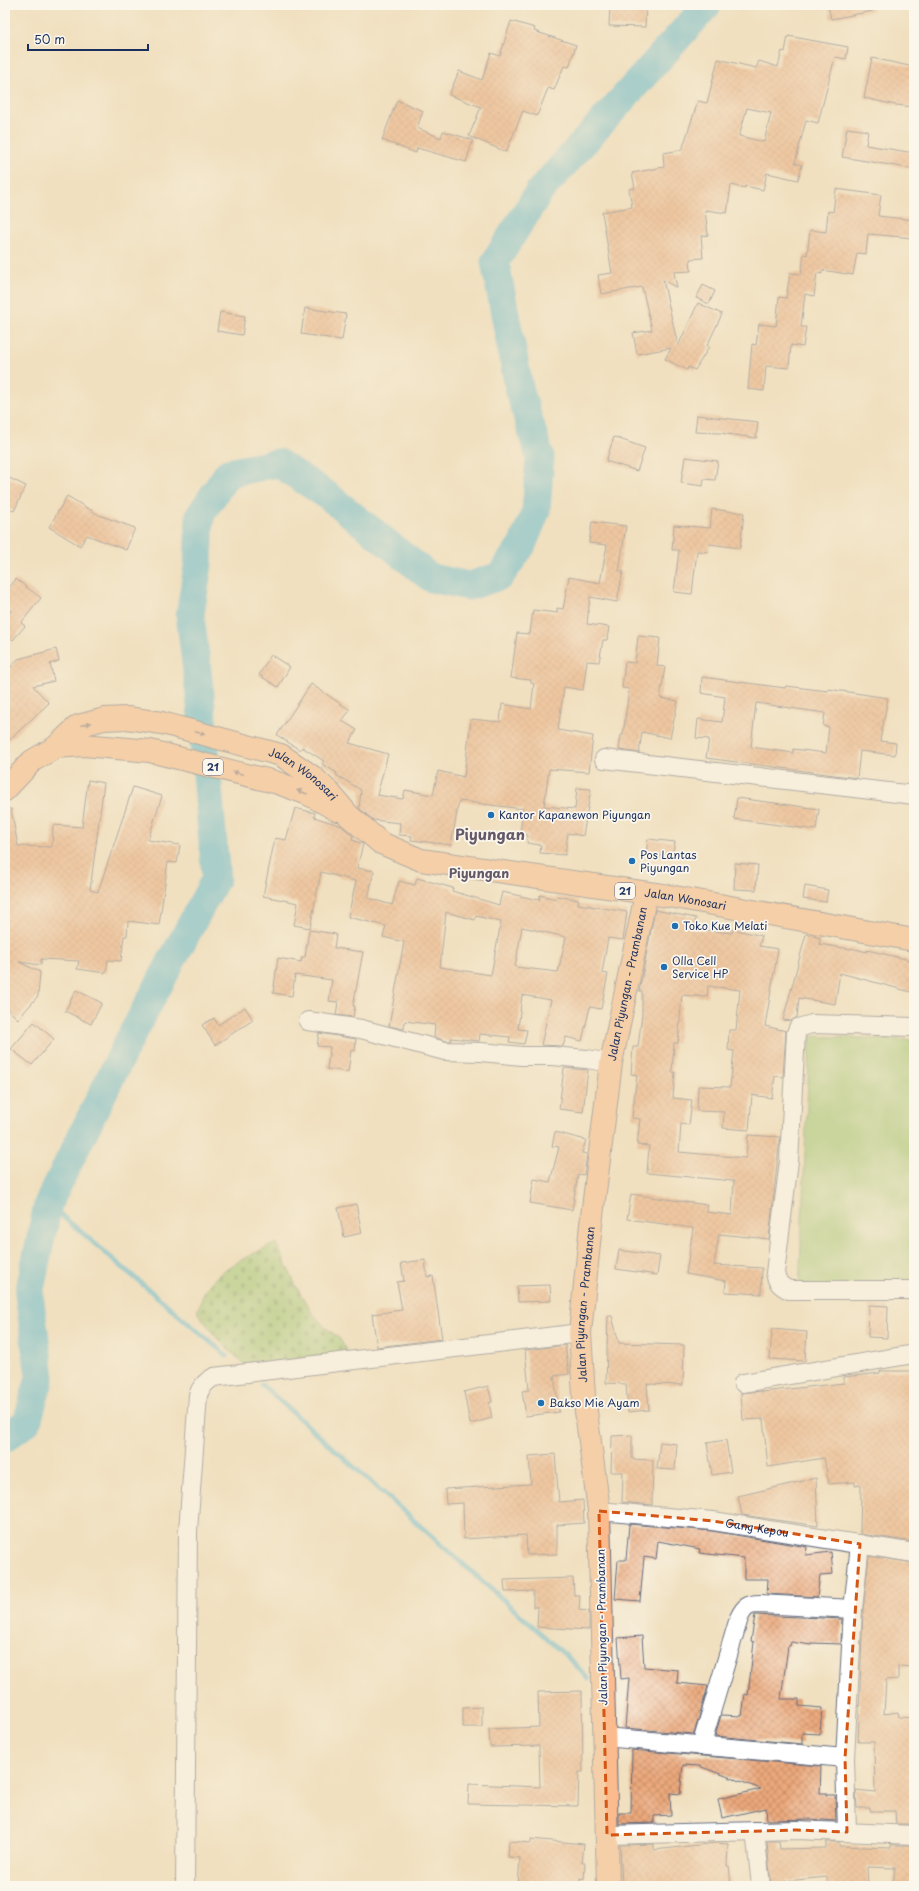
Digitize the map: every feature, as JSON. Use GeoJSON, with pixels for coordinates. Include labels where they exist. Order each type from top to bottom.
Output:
{"type":"FeatureCollection","features":[{"type":"Feature","properties":{"kind":"main road","name":"Jalan Wonosari"},"geometry":{"type":"LineString","coordinates":[[56,747],[78,726],[104,719],[127,718],[162,723],[281,755],[313,777],[329,792],[349,816],[381,843],[421,860],[646,894],[914,940]]}},
{"type":"Feature","properties":{"kind":"main road","name":"Jalan Wonosari"},"geometry":{"type":"LineString","coordinates":[[56,747],[84,745],[150,751],[275,782],[308,794],[349,816]]}},
{"type":"Feature","properties":{"kind":"main road","name":"21"},"geometry":{"type":"LineString","coordinates":[[5,790],[32,761],[56,747]]}},
{"type":"Feature","properties":{"kind":"main road","name":"Jalan Piyungan - Prambanan"},"geometry":{"type":"LineString","coordinates":[[608,1886],[599,1511],[584,1396],[580,1333],[591,1224],[611,1063],[646,894]]}},
{"type":"Feature","properties":{"kind":"street"},"geometry":{"type":"LineString","coordinates":[[604,759],[914,795]]}},
{"type":"Feature","properties":{"kind":"street"},"geometry":{"type":"LineString","coordinates":[[308,1021],[360,1028],[445,1050],[587,1059],[611,1063]]}},
{"type":"Feature","properties":{"kind":"street"},"geometry":{"type":"LineString","coordinates":[[914,1027],[812,1024],[798,1028],[796,1033],[792,1079],[789,1161],[775,1273],[781,1286],[789,1290],[914,1290]]}},
{"type":"Feature","properties":{"kind":"street"},"geometry":{"type":"LineString","coordinates":[[185,1886],[188,1531],[198,1395],[200,1389],[206,1381],[214,1377],[580,1333]]}},
{"type":"Feature","properties":{"kind":"street"},"geometry":{"type":"LineString","coordinates":[[743,1383],[914,1354]]}},
{"type":"Feature","properties":{"kind":"street","name":"Gang Kepou"},"geometry":{"type":"LineString","coordinates":[[599,1511],[713,1521],[914,1553]]}},
{"type":"Feature","properties":{"kind":"street"},"geometry":{"type":"LineString","coordinates":[[848,1832],[845,1758],[853,1609],[860,1544]]}},
{"type":"Feature","properties":{"kind":"street"},"geometry":{"type":"LineString","coordinates":[[701,1746],[742,1610],[747,1606],[760,1604],[853,1609]]}},
{"type":"Feature","properties":{"kind":"street"},"geometry":{"type":"LineString","coordinates":[[604,1737],[845,1758]]}},
{"type":"Feature","properties":{"kind":"street"},"geometry":{"type":"LineString","coordinates":[[607,1835],[797,1830],[914,1835]]}},
{"type":"Feature","properties":{"kind":"street"},"geometry":{"type":"LineString","coordinates":[[755,1831],[762,1886]]}},
{"type":"Feature","properties":{"kind":"highlighted area"},"geometry":{"type":"Polygon","coordinates":[[[599,1511],[713,1521],[860,1544],[845,1758],[847,1832],[797,1830],[607,1835],[599,1511]]]}},
{"type":"Feature","properties":{"kind":"green space"},"geometry":{"type":"Polygon","coordinates":[[[810,1036],[914,1040],[914,1296],[799,1291],[810,1036]]]}},
{"type":"Feature","properties":{"kind":"green space"},"geometry":{"type":"Polygon","coordinates":[[[276,1243],[297,1288],[312,1313],[326,1328],[340,1339],[347,1352],[246,1366],[217,1338],[197,1312],[208,1286],[214,1279],[239,1261],[276,1243]]]}},
{"type":"Feature","properties":{"kind":"building"},"geometry":{"type":"Polygon","coordinates":[[[610,5],[646,5],[645,27],[609,26],[610,5]]]}},
{"type":"Feature","properties":{"kind":"building"},"geometry":{"type":"Polygon","coordinates":[[[828,5],[872,5],[873,11],[831,19],[828,5]]]}},
{"type":"Feature","properties":{"kind":"building"},"geometry":{"type":"Polygon","coordinates":[[[511,21],[535,28],[534,31],[576,45],[569,67],[564,66],[554,90],[548,88],[537,116],[523,111],[506,152],[469,136],[481,107],[449,95],[459,71],[482,80],[491,53],[500,56],[511,21]]]}},
{"type":"Feature","properties":{"kind":"building"},"geometry":{"type":"Polygon","coordinates":[[[788,36],[848,47],[846,59],[835,57],[818,123],[806,120],[795,163],[802,165],[798,180],[767,173],[763,190],[731,185],[727,213],[705,210],[708,235],[701,236],[703,258],[690,259],[691,271],[674,272],[677,288],[663,280],[678,346],[698,303],[722,314],[707,346],[709,347],[695,370],[688,367],[687,370],[665,359],[671,348],[637,354],[633,333],[652,330],[642,287],[601,294],[598,275],[612,273],[602,212],[632,207],[629,189],[635,188],[632,173],[664,167],[663,153],[682,150],[698,101],[707,103],[718,59],[756,68],[759,61],[778,67],[782,51],[785,52],[788,36]],[[747,108],[739,136],[764,142],[771,113],[747,108]]]}},
{"type":"Feature","properties":{"kind":"building"},"geometry":{"type":"Polygon","coordinates":[[[872,58],[914,67],[914,107],[896,105],[864,98],[872,58]]]}},
{"type":"Feature","properties":{"kind":"building"},"geometry":{"type":"Polygon","coordinates":[[[397,100],[423,111],[417,128],[441,138],[443,131],[473,140],[466,162],[417,148],[416,153],[382,140],[397,100]]]}},
{"type":"Feature","properties":{"kind":"building"},"geometry":{"type":"Polygon","coordinates":[[[847,128],[868,131],[866,145],[914,153],[914,169],[842,157],[847,128]]]}},
{"type":"Feature","properties":{"kind":"building"},"geometry":{"type":"Polygon","coordinates":[[[836,189],[881,195],[878,216],[914,220],[914,238],[868,234],[866,254],[857,253],[853,275],[822,270],[822,274],[817,273],[814,296],[805,294],[801,327],[806,327],[803,347],[791,345],[789,368],[766,366],[764,391],[748,389],[752,344],[756,345],[759,324],[776,326],[779,297],[786,298],[790,273],[801,274],[804,254],[807,255],[810,230],[826,232],[828,211],[833,212],[836,189]]]}},
{"type":"Feature","properties":{"kind":"building"},"geometry":{"type":"Polygon","coordinates":[[[703,285],[715,291],[709,304],[696,298],[703,285]]]}},
{"type":"Feature","properties":{"kind":"building"},"geometry":{"type":"Polygon","coordinates":[[[305,308],[346,314],[342,340],[301,334],[305,308]]]}},
{"type":"Feature","properties":{"kind":"building"},"geometry":{"type":"Polygon","coordinates":[[[220,312],[245,316],[242,335],[217,331],[220,312]]]}},
{"type":"Feature","properties":{"kind":"building"},"geometry":{"type":"Polygon","coordinates":[[[697,415],[758,422],[756,438],[720,433],[695,432],[697,415]]]}},
{"type":"Feature","properties":{"kind":"building"},"geometry":{"type":"Polygon","coordinates":[[[614,437],[645,448],[637,471],[606,461],[614,437]]]}},
{"type":"Feature","properties":{"kind":"building"},"geometry":{"type":"Polygon","coordinates":[[[685,457],[718,461],[715,480],[704,479],[703,486],[681,483],[685,457]]]}},
{"type":"Feature","properties":{"kind":"building"},"geometry":{"type":"Polygon","coordinates":[[[5,476],[26,486],[14,511],[5,507],[5,476]]]}},
{"type":"Feature","properties":{"kind":"building"},"geometry":{"type":"Polygon","coordinates":[[[67,496],[99,515],[135,528],[126,550],[87,535],[80,546],[49,527],[67,496]]]}},
{"type":"Feature","properties":{"kind":"building"},"geometry":{"type":"Polygon","coordinates":[[[712,509],[744,513],[740,548],[709,544],[708,552],[697,551],[692,594],[674,592],[679,550],[672,550],[674,525],[710,528],[712,509]]]}},
{"type":"Feature","properties":{"kind":"building"},"geometry":{"type":"Polygon","coordinates":[[[592,522],[626,526],[619,571],[623,571],[617,602],[590,597],[587,624],[609,627],[607,640],[603,640],[599,662],[587,661],[583,690],[564,687],[558,730],[593,736],[589,772],[549,769],[544,806],[575,809],[577,788],[591,789],[583,836],[568,833],[565,855],[540,853],[541,845],[527,843],[528,835],[520,833],[523,809],[459,801],[451,845],[411,840],[412,836],[399,835],[400,823],[373,820],[359,808],[361,790],[336,775],[337,773],[322,764],[324,761],[302,747],[300,750],[277,735],[311,684],[350,710],[342,721],[357,730],[349,743],[388,754],[377,795],[403,799],[405,790],[433,795],[438,771],[464,777],[471,719],[500,722],[502,704],[531,709],[534,684],[531,683],[531,680],[511,678],[517,633],[530,634],[533,610],[557,613],[557,608],[563,609],[569,577],[600,583],[607,545],[589,543],[592,522]]]}},
{"type":"Feature","properties":{"kind":"building"},"geometry":{"type":"Polygon","coordinates":[[[16,579],[41,598],[21,623],[25,626],[13,640],[5,634],[5,619],[11,611],[5,606],[5,593],[16,579]]]}},
{"type":"Feature","properties":{"kind":"building"},"geometry":{"type":"Polygon","coordinates":[[[638,636],[660,638],[657,666],[665,667],[660,698],[678,701],[670,738],[642,732],[639,753],[619,750],[621,735],[623,735],[629,689],[622,688],[625,662],[635,663],[638,636]]]}},
{"type":"Feature","properties":{"kind":"building"},"geometry":{"type":"Polygon","coordinates":[[[56,649],[59,661],[50,664],[54,681],[33,686],[49,703],[5,744],[5,674],[18,659],[56,649]]]}},
{"type":"Feature","properties":{"kind":"building"},"geometry":{"type":"Polygon","coordinates":[[[271,655],[290,667],[278,687],[259,675],[271,655]]]}},
{"type":"Feature","properties":{"kind":"building"},"geometry":{"type":"Polygon","coordinates":[[[702,677],[785,688],[786,686],[828,691],[828,689],[888,698],[880,741],[896,743],[895,755],[860,751],[857,778],[706,758],[709,739],[696,738],[698,719],[722,722],[725,697],[701,693],[702,677]],[[756,703],[751,747],[793,753],[793,749],[826,753],[829,727],[823,726],[825,713],[756,703]]]}},
{"type":"Feature","properties":{"kind":"building"},"geometry":{"type":"Polygon","coordinates":[[[88,780],[104,783],[90,890],[98,892],[133,787],[162,796],[148,840],[180,845],[177,863],[168,862],[159,925],[128,921],[127,936],[124,936],[121,961],[108,960],[106,973],[77,969],[79,961],[41,959],[41,965],[19,962],[40,972],[38,996],[18,1019],[5,1007],[5,809],[11,809],[18,846],[52,847],[53,825],[82,827],[88,780]]]}},
{"type":"Feature","properties":{"kind":"building"},"geometry":{"type":"Polygon","coordinates":[[[737,798],[819,809],[816,830],[734,819],[737,798]]]}},
{"type":"Feature","properties":{"kind":"building"},"geometry":{"type":"Polygon","coordinates":[[[295,808],[315,813],[314,817],[342,826],[353,836],[352,840],[363,844],[357,868],[374,871],[368,898],[392,905],[399,881],[415,885],[417,878],[453,888],[452,891],[499,905],[502,892],[539,900],[540,895],[556,899],[557,896],[579,900],[578,904],[627,912],[623,940],[608,938],[602,973],[608,974],[601,1009],[590,1007],[582,1041],[566,1037],[563,1046],[541,1045],[551,1000],[522,995],[518,1029],[527,1030],[524,1044],[509,1042],[510,1037],[480,1034],[479,1041],[451,1038],[451,1041],[446,1041],[434,1037],[435,1025],[405,1021],[404,1029],[389,1026],[404,942],[383,937],[386,926],[348,917],[356,881],[321,872],[310,928],[294,925],[298,903],[263,896],[275,838],[286,840],[295,808]],[[446,912],[440,967],[491,975],[501,922],[476,916],[475,920],[446,912]],[[522,927],[515,967],[558,972],[566,937],[522,927]]]}},
{"type":"Feature","properties":{"kind":"building"},"geometry":{"type":"Polygon","coordinates":[[[648,839],[675,842],[672,857],[646,854],[648,839]]]}},
{"type":"Feature","properties":{"kind":"building"},"geometry":{"type":"Polygon","coordinates":[[[735,863],[758,865],[756,890],[734,889],[735,863]]]}},
{"type":"Feature","properties":{"kind":"building"},"geometry":{"type":"Polygon","coordinates":[[[805,886],[828,890],[826,902],[803,899],[805,886]]]}},
{"type":"Feature","properties":{"kind":"building"},"geometry":{"type":"Polygon","coordinates":[[[655,910],[696,918],[694,929],[732,933],[733,929],[762,936],[759,946],[778,949],[765,1026],[786,1031],[783,1077],[775,1076],[772,1098],[752,1095],[749,1130],[723,1128],[724,1112],[697,1111],[698,1086],[730,1087],[734,1051],[728,1050],[729,1030],[736,1030],[740,990],[708,986],[707,997],[682,995],[678,1043],[674,1043],[672,1072],[675,1072],[673,1098],[692,1100],[689,1125],[681,1124],[679,1152],[746,1158],[748,1135],[780,1137],[769,1239],[719,1234],[714,1265],[762,1268],[761,1294],[725,1292],[726,1281],[686,1274],[693,1228],[627,1219],[631,1194],[707,1205],[706,1212],[732,1215],[734,1181],[647,1173],[649,1146],[637,1145],[640,1119],[632,1118],[637,1075],[631,1074],[633,1047],[638,1047],[642,1014],[642,991],[639,991],[655,910]]]}},
{"type":"Feature","properties":{"kind":"building"},"geometry":{"type":"Polygon","coordinates":[[[309,930],[336,934],[334,948],[363,952],[353,1006],[355,1006],[353,1017],[336,1015],[338,1002],[329,1001],[332,980],[295,975],[292,996],[273,993],[278,958],[301,962],[302,957],[305,957],[309,930]]]}},
{"type":"Feature","properties":{"kind":"building"},"geometry":{"type":"Polygon","coordinates":[[[806,934],[821,938],[819,944],[851,948],[867,952],[867,950],[914,961],[914,980],[911,992],[840,973],[835,1004],[799,998],[797,1017],[791,1021],[783,1020],[806,934]]]}},
{"type":"Feature","properties":{"kind":"building"},"geometry":{"type":"Polygon","coordinates":[[[76,990],[102,1003],[91,1024],[65,1011],[76,990]]]}},
{"type":"Feature","properties":{"kind":"building"},"geometry":{"type":"Polygon","coordinates":[[[245,1007],[253,1020],[215,1045],[202,1025],[214,1018],[218,1025],[245,1007]]]}},
{"type":"Feature","properties":{"kind":"building"},"geometry":{"type":"Polygon","coordinates":[[[34,1022],[54,1039],[32,1065],[11,1049],[34,1022]]]}},
{"type":"Feature","properties":{"kind":"building"},"geometry":{"type":"Polygon","coordinates":[[[319,1033],[356,1039],[355,1051],[351,1050],[348,1072],[327,1069],[330,1047],[317,1046],[319,1033]]]}},
{"type":"Feature","properties":{"kind":"building"},"geometry":{"type":"Polygon","coordinates":[[[564,1068],[588,1070],[583,1112],[559,1109],[564,1068]]]}},
{"type":"Feature","properties":{"kind":"building"},"geometry":{"type":"Polygon","coordinates":[[[555,1132],[586,1140],[582,1153],[587,1154],[584,1175],[578,1174],[572,1210],[530,1203],[534,1179],[550,1182],[559,1147],[552,1146],[555,1132]]]}},
{"type":"Feature","properties":{"kind":"building"},"geometry":{"type":"Polygon","coordinates":[[[356,1204],[362,1233],[344,1237],[338,1208],[356,1204]]]}},
{"type":"Feature","properties":{"kind":"building"},"geometry":{"type":"Polygon","coordinates":[[[619,1250],[660,1256],[657,1275],[616,1269],[619,1250]]]}},
{"type":"Feature","properties":{"kind":"building"},"geometry":{"type":"Polygon","coordinates":[[[425,1260],[427,1277],[433,1276],[442,1339],[377,1347],[372,1314],[402,1310],[397,1282],[404,1281],[401,1263],[425,1260]]]}},
{"type":"Feature","properties":{"kind":"building"},"geometry":{"type":"Polygon","coordinates":[[[550,1285],[551,1301],[518,1302],[517,1286],[550,1285]]]}},
{"type":"Feature","properties":{"kind":"building"},"geometry":{"type":"Polygon","coordinates":[[[869,1305],[888,1306],[887,1338],[868,1337],[869,1305]]]}},
{"type":"Feature","properties":{"kind":"building"},"geometry":{"type":"Polygon","coordinates":[[[608,1316],[612,1316],[619,1343],[684,1345],[683,1385],[647,1384],[649,1410],[628,1412],[626,1384],[606,1383],[608,1316]]]}},
{"type":"Feature","properties":{"kind":"building"},"geometry":{"type":"Polygon","coordinates":[[[772,1329],[807,1332],[805,1361],[770,1359],[772,1329]]]}},
{"type":"Feature","properties":{"kind":"building"},"geometry":{"type":"Polygon","coordinates":[[[565,1345],[569,1374],[554,1376],[559,1412],[526,1416],[522,1391],[529,1390],[525,1350],[565,1345]]]}},
{"type":"Feature","properties":{"kind":"building"},"geometry":{"type":"Polygon","coordinates":[[[880,1371],[914,1371],[914,1542],[860,1534],[861,1485],[855,1486],[855,1482],[829,1484],[824,1458],[768,1467],[763,1419],[743,1420],[741,1393],[844,1383],[844,1377],[880,1373],[880,1371]]]}},
{"type":"Feature","properties":{"kind":"building"},"geometry":{"type":"Polygon","coordinates":[[[488,1386],[492,1402],[489,1403],[492,1418],[470,1424],[464,1392],[488,1386]]]}},
{"type":"Feature","properties":{"kind":"building"},"geometry":{"type":"Polygon","coordinates":[[[632,1435],[632,1459],[653,1460],[652,1505],[622,1502],[623,1472],[611,1472],[612,1436],[632,1435]]]}},
{"type":"Feature","properties":{"kind":"building"},"geometry":{"type":"Polygon","coordinates":[[[726,1440],[731,1472],[712,1475],[707,1443],[726,1440]]]}},
{"type":"Feature","properties":{"kind":"building"},"geometry":{"type":"Polygon","coordinates":[[[660,1442],[677,1444],[675,1470],[657,1469],[660,1442]]]}},
{"type":"Feature","properties":{"kind":"building"},"geometry":{"type":"Polygon","coordinates":[[[555,1454],[559,1502],[583,1500],[584,1523],[557,1525],[557,1554],[527,1555],[526,1535],[464,1539],[463,1503],[446,1504],[445,1489],[531,1484],[529,1456],[555,1454]]]}},
{"type":"Feature","properties":{"kind":"building"},"geometry":{"type":"Polygon","coordinates":[[[816,1478],[818,1526],[742,1515],[738,1496],[816,1478]]]}},
{"type":"Feature","properties":{"kind":"building"},"geometry":{"type":"Polygon","coordinates":[[[629,1524],[712,1531],[807,1547],[806,1555],[831,1552],[833,1574],[820,1575],[817,1597],[767,1594],[768,1579],[744,1579],[744,1558],[699,1553],[700,1549],[658,1541],[656,1559],[644,1557],[640,1601],[615,1599],[618,1560],[626,1560],[629,1524]]]}},
{"type":"Feature","properties":{"kind":"building"},"geometry":{"type":"Polygon","coordinates":[[[869,1556],[914,1563],[914,1667],[898,1666],[898,1679],[886,1680],[884,1714],[898,1712],[899,1717],[914,1718],[914,1824],[896,1824],[895,1811],[870,1811],[870,1808],[857,1808],[856,1790],[875,1792],[874,1742],[858,1742],[863,1610],[869,1556]]]}},
{"type":"Feature","properties":{"kind":"building"},"geometry":{"type":"Polygon","coordinates":[[[573,1578],[574,1595],[580,1595],[579,1610],[589,1611],[589,1630],[537,1627],[538,1607],[533,1607],[533,1591],[505,1592],[504,1580],[573,1578]]]}},
{"type":"Feature","properties":{"kind":"building"},"geometry":{"type":"Polygon","coordinates":[[[755,1615],[842,1619],[841,1644],[811,1643],[811,1645],[791,1642],[790,1646],[788,1646],[781,1699],[799,1699],[799,1706],[822,1708],[820,1734],[802,1733],[802,1744],[715,1736],[721,1715],[742,1716],[745,1694],[748,1695],[754,1642],[751,1641],[755,1615]]]}},
{"type":"Feature","properties":{"kind":"building"},"geometry":{"type":"Polygon","coordinates":[[[642,1636],[644,1667],[678,1670],[677,1683],[708,1686],[694,1734],[625,1728],[629,1678],[621,1679],[618,1638],[642,1636]]]}},
{"type":"Feature","properties":{"kind":"building"},"geometry":{"type":"Polygon","coordinates":[[[582,1691],[583,1772],[579,1772],[578,1806],[468,1804],[469,1784],[540,1787],[539,1746],[490,1747],[489,1729],[539,1727],[538,1692],[582,1691]]]}},
{"type":"Feature","properties":{"kind":"building"},"geometry":{"type":"Polygon","coordinates":[[[482,1707],[482,1727],[463,1727],[463,1708],[482,1707]]]}},
{"type":"Feature","properties":{"kind":"building"},"geometry":{"type":"Polygon","coordinates":[[[632,1750],[821,1766],[820,1793],[835,1795],[836,1821],[811,1819],[767,1820],[766,1808],[722,1818],[718,1799],[761,1789],[699,1766],[683,1765],[680,1794],[670,1793],[671,1815],[654,1816],[654,1823],[619,1824],[619,1813],[631,1813],[632,1750]]]}},
{"type":"Feature","properties":{"kind":"building"},"geometry":{"type":"Polygon","coordinates":[[[531,1839],[584,1844],[582,1863],[585,1863],[584,1879],[580,1878],[580,1886],[518,1886],[520,1858],[508,1857],[509,1841],[531,1843],[531,1839]]]}},
{"type":"Feature","properties":{"kind":"building"},"geometry":{"type":"Polygon","coordinates":[[[767,1841],[779,1841],[780,1849],[826,1848],[826,1842],[839,1842],[839,1846],[891,1848],[891,1845],[914,1845],[914,1870],[912,1870],[910,1886],[893,1886],[895,1868],[867,1867],[868,1886],[827,1886],[827,1877],[786,1881],[787,1886],[771,1886],[767,1841]]]}},
{"type":"Feature","properties":{"kind":"building"},"geometry":{"type":"Polygon","coordinates":[[[716,1843],[728,1844],[727,1866],[729,1866],[731,1886],[622,1886],[620,1845],[654,1844],[654,1850],[716,1843]]]}},
{"type":"Feature","properties":{"kind":"waterway"},"geometry":{"type":"LineString","coordinates":[[5,1438],[27,1422],[40,1377],[29,1294],[48,1204],[126,1046],[216,878],[200,695],[190,615],[198,565],[200,515],[228,473],[278,463],[327,495],[431,578],[469,586],[500,576],[522,545],[536,511],[540,457],[520,392],[495,262],[539,192],[707,5]]}},
{"type":"Feature","properties":{"kind":"waterway"},"geometry":{"type":"LineString","coordinates":[[48,1204],[227,1356]]}},
{"type":"Feature","properties":{"kind":"waterway"},"geometry":{"type":"LineString","coordinates":[[262,1385],[573,1662],[588,1679]]}},
{"type":"Feature","properties":{"kind":"place","name":"Kantor Kapanewon Piyungan"},"geometry":{"type":"Point","coordinates":[491,815]}},
{"type":"Feature","properties":{"kind":"place","name":"Pos Lantas Piyungan"},"geometry":{"type":"Point","coordinates":[632,861]}},
{"type":"Feature","properties":{"kind":"place","name":"Toko Kue Melati"},"geometry":{"type":"Point","coordinates":[675,926]}},
{"type":"Feature","properties":{"kind":"place","name":"Olla Cell Service HP"},"geometry":{"type":"Point","coordinates":[664,967]}},
{"type":"Feature","properties":{"kind":"place","name":"Bakso Mie Ayam"},"geometry":{"type":"Point","coordinates":[541,1403]}},
{"type":"Feature","properties":{"kind":"district","name":"Piyungan"},"geometry":{"type":"Point","coordinates":[490,835]}},
{"type":"Feature","properties":{"kind":"district","name":"Piyungan"},"geometry":{"type":"Point","coordinates":[479,873]}}]}
